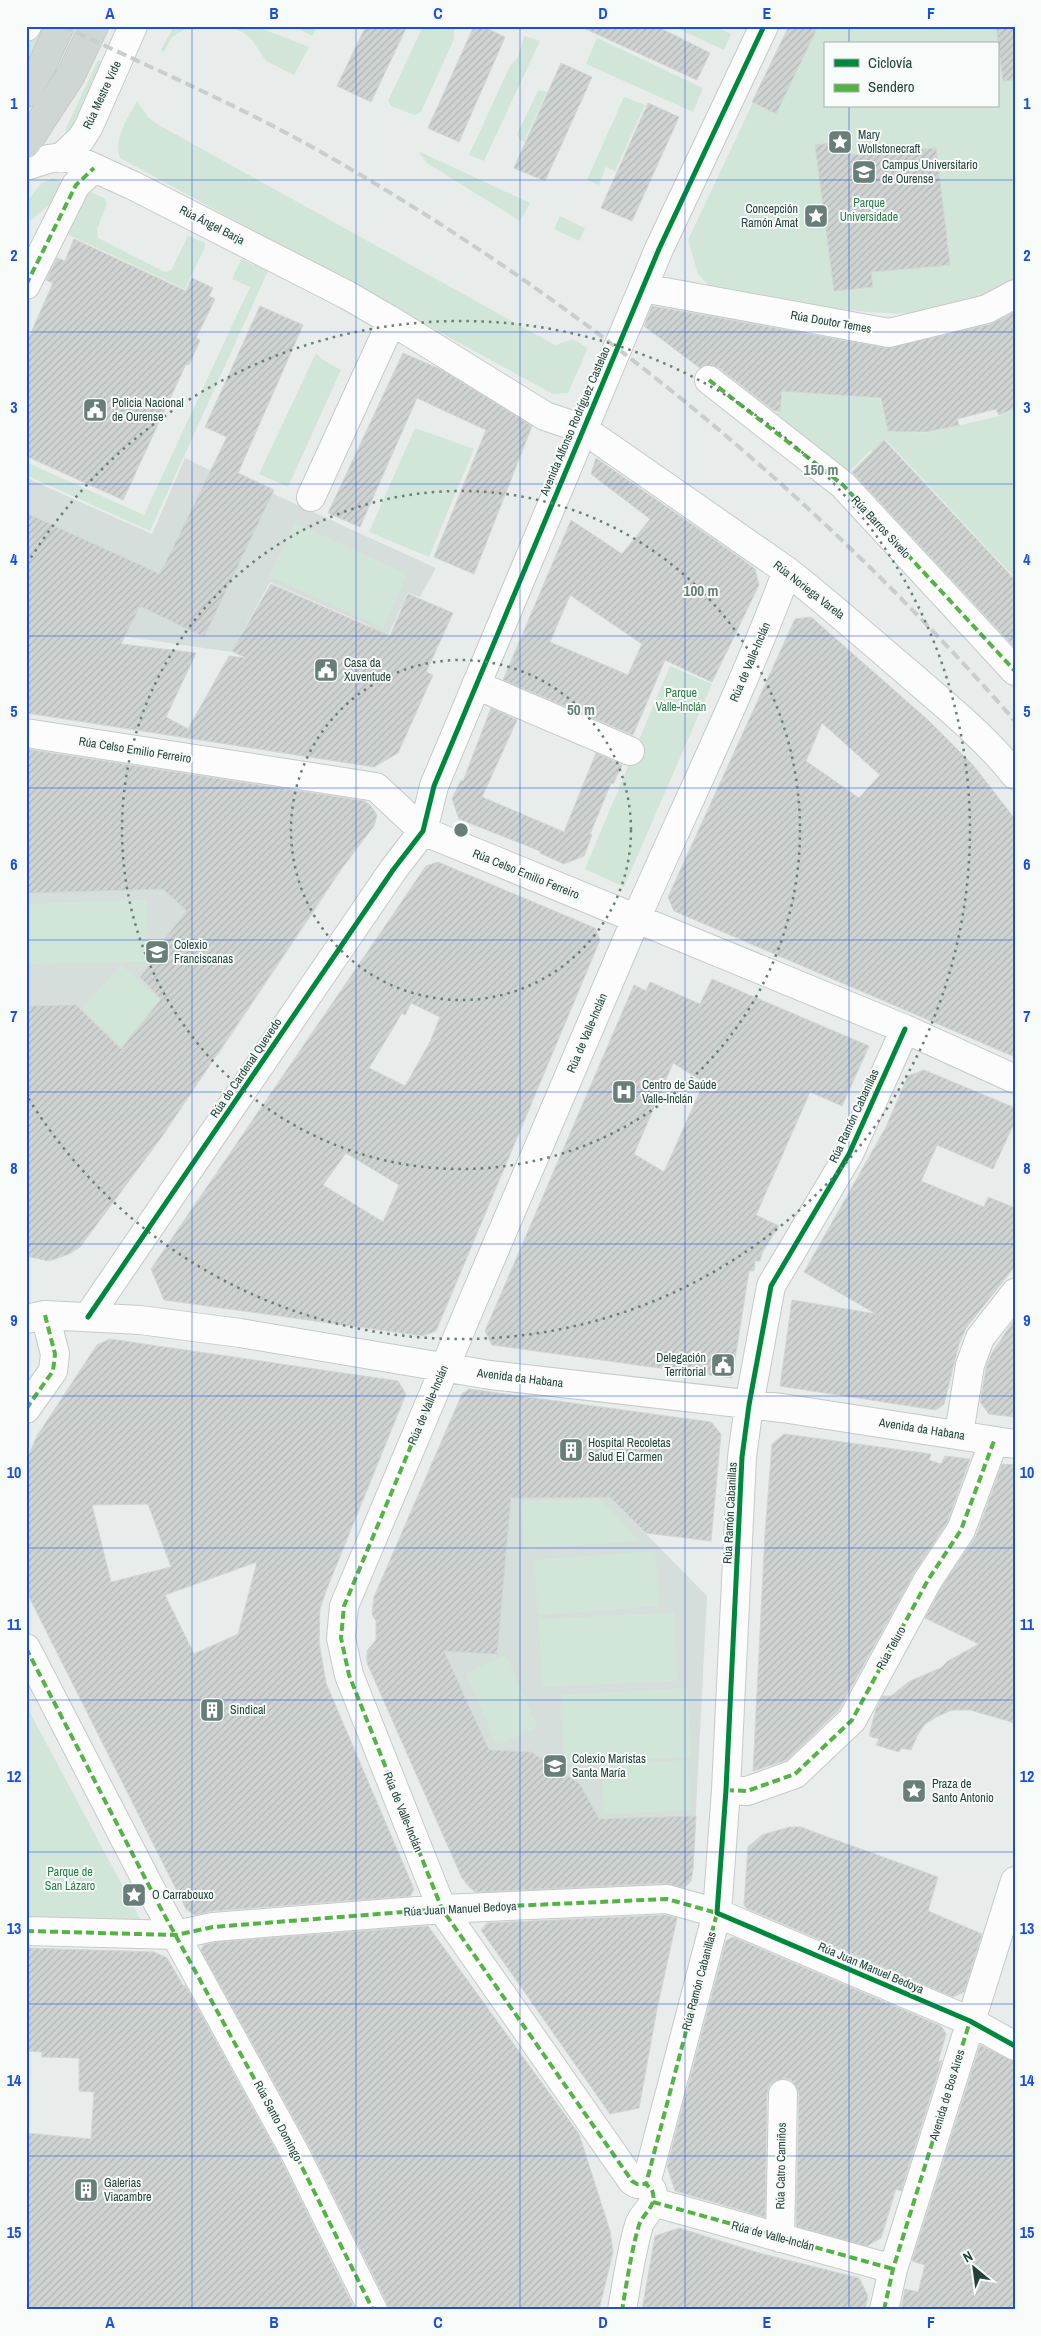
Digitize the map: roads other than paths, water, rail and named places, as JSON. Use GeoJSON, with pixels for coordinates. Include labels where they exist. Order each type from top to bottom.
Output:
{"type":"FeatureCollection","features":[{"type":"Feature","properties":{"kind":"main road"},"geometry":{"type":"LineString","coordinates":[[26,93],[42,65],[60,26]]}},
{"type":"Feature","properties":{"kind":"main road"},"geometry":{"type":"LineString","coordinates":[[26,144],[71,75],[94,26]]}},
{"type":"Feature","properties":{"kind":"street","name":"Rúa Mestre Vide"},"geometry":{"type":"LineString","coordinates":[[62,157],[81,139],[133,26]]}},
{"type":"Feature","properties":{"kind":"street","name":"Avenida Alfonso Rodríguez Castelao"},"geometry":{"type":"LineString","coordinates":[[423,831],[434,786],[583,429],[673,218],[764,27]]}},
{"type":"Feature","properties":{"kind":"street","name":"Rúa Ángel Barja"},"geometry":{"type":"LineString","coordinates":[[26,166],[62,157],[77,160],[183,210],[390,320],[545,416],[583,429]]}},
{"type":"Feature","properties":{"kind":"street"},"geometry":{"type":"LineString","coordinates":[[26,285],[76,184],[94,168]]}},
{"type":"Feature","properties":{"kind":"street","name":"Rúa Doutor Temes"},"geometry":{"type":"LineString","coordinates":[[643,288],[889,333],[987,309],[1015,294]]}},
{"type":"Feature","properties":{"kind":"street"},"geometry":{"type":"LineString","coordinates":[[311,497],[388,329],[390,320]]}},
{"type":"Feature","properties":{"kind":"street","name":"Rúa Barros Sivelo"},"geometry":{"type":"LineString","coordinates":[[709,380],[843,485],[1015,671]]}},
{"type":"Feature","properties":{"kind":"street","name":"Rúa Noriega Varela"},"geometry":{"type":"LineString","coordinates":[[583,429],[787,571],[950,709],[1004,761],[1015,775]]}},
{"type":"Feature","properties":{"kind":"street","name":"Rúa de Valle-Inclán"},"geometry":{"type":"LineString","coordinates":[[787,571],[735,696],[637,918],[444,1367],[344,1606],[341,1638],[349,1674],[442,1909],[632,2181],[637,2184],[646,2204],[893,2269]]}},
{"type":"Feature","properties":{"kind":"street"},"geometry":{"type":"LineString","coordinates":[[476,685],[630,751]]}},
{"type":"Feature","properties":{"kind":"street","name":"Rúa Celso Emilio Ferreiro"},"geometry":{"type":"LineString","coordinates":[[26,733],[376,787],[423,831],[905,1029],[1015,1079]]}},
{"type":"Feature","properties":{"kind":"street","name":"Rúa do Cardenal Quevedo"},"geometry":{"type":"LineString","coordinates":[[88,1317],[393,870],[423,831]]}},
{"type":"Feature","properties":{"kind":"street","name":"Rúa Ramón Cabanillas"},"geometry":{"type":"LineString","coordinates":[[622,2310],[717,1913],[726,1790],[742,1457],[749,1404],[771,1286],[848,1154],[905,1029]]}},
{"type":"Feature","properties":{"kind":"street"},"geometry":{"type":"LineString","coordinates":[[958,1434],[970,1365],[980,1338],[1015,1293]]}},
{"type":"Feature","properties":{"kind":"street"},"geometry":{"type":"LineString","coordinates":[[26,1408],[53,1372],[56,1354],[33,1312]]}},
{"type":"Feature","properties":{"kind":"street","name":"Avenida da Habana"},"geometry":{"type":"LineString","coordinates":[[33,1312],[140,1320],[240,1333],[490,1375],[749,1404],[958,1434],[1004,1443]]}},
{"type":"Feature","properties":{"kind":"street","name":"Rúa Teluro"},"geometry":{"type":"LineString","coordinates":[[726,1790],[747,1791],[795,1774],[852,1720],[928,1580],[961,1530],[1004,1443]]}},
{"type":"Feature","properties":{"kind":"street"},"geometry":{"type":"LineString","coordinates":[[26,1648],[176,1935]]}},
{"type":"Feature","properties":{"kind":"street","name":"Avenida de Bos Aires"},"geometry":{"type":"LineString","coordinates":[[884,2310],[893,2269],[1015,1881]]}},
{"type":"Feature","properties":{"kind":"street","name":"Rúa Juan Manuel Bedoya"},"geometry":{"type":"LineString","coordinates":[[26,1931],[176,1935],[213,1927],[442,1909],[667,1899],[717,1913],[970,2021],[1015,2046]]}},
{"type":"Feature","properties":{"kind":"street","name":"Rúa Santo Domingo"},"geometry":{"type":"LineString","coordinates":[[176,1935],[296,2153],[373,2310]]}},
{"type":"Feature","properties":{"kind":"street","name":"Rúa Catro Camiños"},"geometry":{"type":"LineString","coordinates":[[780,2238],[782,2094]]}},
{"type":"Feature","properties":{"kind":"railway"},"geometry":{"type":"LineString","coordinates":[[63,26],[215,97],[305,143],[404,201],[500,264],[594,330],[684,401],[772,476],[856,554],[937,636],[1015,721]]}},
{"type":"Feature","properties":{"kind":"place","name":"Mary Wollstonecraft"},"geometry":{"type":"Point","coordinates":[840,142]}},
{"type":"Feature","properties":{"kind":"place","name":"Campus Universitario de Ourense"},"geometry":{"type":"Point","coordinates":[864,172]}},
{"type":"Feature","properties":{"kind":"place","name":"Concepción Ramón Amat"},"geometry":{"type":"Point","coordinates":[816,216]}},
{"type":"Feature","properties":{"kind":"place","name":"Policia Nacional de Ourense"},"geometry":{"type":"Point","coordinates":[95,410]}},
{"type":"Feature","properties":{"kind":"place","name":"Casa da Xuventude"},"geometry":{"type":"Point","coordinates":[326,670]}},
{"type":"Feature","properties":{"kind":"place","name":"Colexio Franciscanas"},"geometry":{"type":"Point","coordinates":[157,952]}},
{"type":"Feature","properties":{"kind":"place","name":"Centro de Saúde Valle-Inclán"},"geometry":{"type":"Point","coordinates":[624,1092]}},
{"type":"Feature","properties":{"kind":"place","name":"Delegación Territorial"},"geometry":{"type":"Point","coordinates":[723,1365]}},
{"type":"Feature","properties":{"kind":"place","name":"Hospital Recoletas Salud El Carmen"},"geometry":{"type":"Point","coordinates":[571,1450]}},
{"type":"Feature","properties":{"kind":"place","name":"Sindical"},"geometry":{"type":"Point","coordinates":[212,1710]}},
{"type":"Feature","properties":{"kind":"place","name":"Colexio Maristas Santa María"},"geometry":{"type":"Point","coordinates":[555,1766]}},
{"type":"Feature","properties":{"kind":"place","name":"Praza de Santo Antonio"},"geometry":{"type":"Point","coordinates":[914,1791]}},
{"type":"Feature","properties":{"kind":"place","name":"O Carrabouxo"},"geometry":{"type":"Point","coordinates":[134,1895]}},
{"type":"Feature","properties":{"kind":"place","name":"Galerias Viacambre"},"geometry":{"type":"Point","coordinates":[86,2190]}},
{"type":"Feature","properties":{"kind":"park label","name":"Parque Universidade"},"geometry":{"type":"Point","coordinates":[869,210]}},
{"type":"Feature","properties":{"kind":"park label","name":"Parque Valle-Inclán"},"geometry":{"type":"Point","coordinates":[681,700]}},
{"type":"Feature","properties":{"kind":"park label","name":"Parque de San Lázaro"},"geometry":{"type":"Point","coordinates":[70,1879]}}]}
